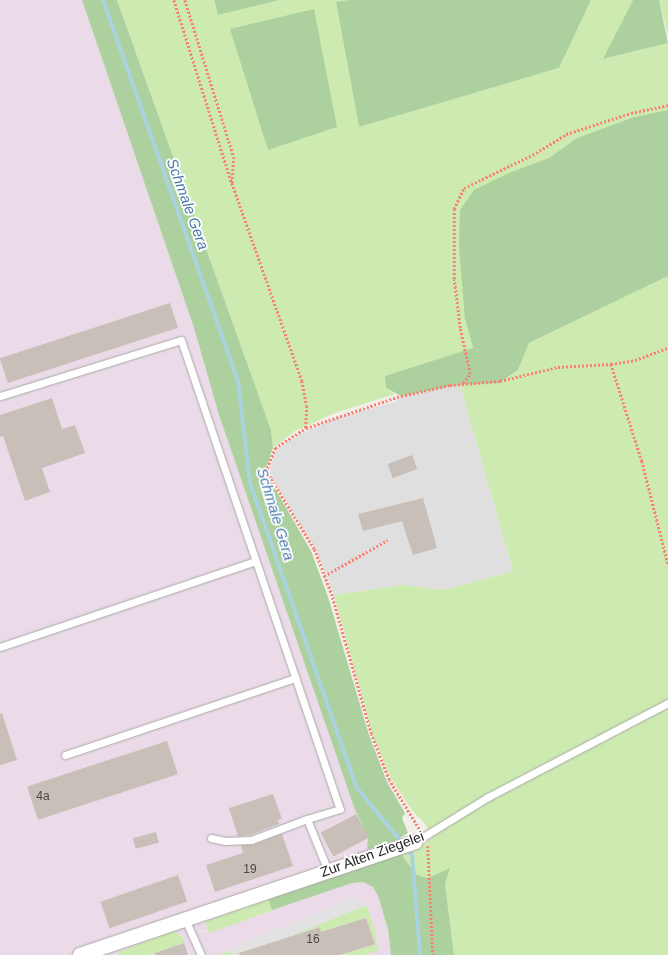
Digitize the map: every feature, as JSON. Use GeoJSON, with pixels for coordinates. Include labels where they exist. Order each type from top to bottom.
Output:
{"type":"FeatureCollection","features":[{"type":"Feature","properties":{"kind":"street","name":"Zur Alten Ziegelei"},"geometry":{"type":"LineString","coordinates":[[80,955],[105,951],[185,919],[380,854],[419,839]]}},
{"type":"Feature","properties":{"kind":"lane"},"geometry":{"type":"LineString","coordinates":[[0,396],[181,340],[340,809],[250,840],[224,841],[211,838]]}},
{"type":"Feature","properties":{"kind":"lane"},"geometry":{"type":"LineString","coordinates":[[0,647],[255,561]]}},
{"type":"Feature","properties":{"kind":"lane"},"geometry":{"type":"LineString","coordinates":[[65,755],[295,678]]}},
{"type":"Feature","properties":{"kind":"lane","name":"Zur Alten Ziegelei"},"geometry":{"type":"LineString","coordinates":[[419,839],[488,797],[668,703]]}},
{"type":"Feature","properties":{"kind":"lane"},"geometry":{"type":"LineString","coordinates":[[307,820],[328,871]]}},
{"type":"Feature","properties":{"kind":"lane"},"geometry":{"type":"LineString","coordinates":[[185,919],[201,955]]}},
{"type":"Feature","properties":{"kind":"path"},"geometry":{"type":"LineString","coordinates":[[174,0],[232,184],[302,381],[307,406],[306,428]]}},
{"type":"Feature","properties":{"kind":"path"},"geometry":{"type":"LineString","coordinates":[[185,0],[234,157],[232,184]]}},
{"type":"Feature","properties":{"kind":"path"},"geometry":{"type":"LineString","coordinates":[[463,383],[470,374],[460,328],[454,279],[454,209],[464,188],[536,153],[566,134],[631,113],[668,105]]}},
{"type":"Feature","properties":{"kind":"path"},"geometry":{"type":"LineString","coordinates":[[433,955],[429,914],[429,857],[389,780],[370,734],[324,576],[314,549],[270,478],[267,468],[275,448],[306,428],[376,403],[463,383],[500,381],[558,367],[611,364],[634,360],[668,348]]}},
{"type":"Feature","properties":{"kind":"path"},"geometry":{"type":"LineString","coordinates":[[611,364],[642,461],[668,564]]}},
{"type":"Feature","properties":{"kind":"path"},"geometry":{"type":"LineString","coordinates":[[324,576],[388,540]]}},
{"type":"Feature","properties":{"kind":"shaded area"},"geometry":{"type":"Polygon","coordinates":[[[0,0],[82,0],[194,328],[219,415],[354,807],[369,838],[364,864],[268,899],[200,933],[352,883],[363,882],[373,887],[378,896],[388,929],[391,955],[149,955],[184,943],[172,931],[119,952],[118,955],[0,955],[0,0]]]}},
{"type":"Feature","properties":{"kind":"shaded area"},"geometry":{"type":"Polygon","coordinates":[[[460,385],[513,571],[444,590],[403,585],[334,595],[315,548],[271,477],[270,468],[276,450],[298,435],[337,417],[395,402],[401,396],[460,385]]]}},
{"type":"Feature","properties":{"kind":"shaded area"},"geometry":{"type":"Polygon","coordinates":[[[360,896],[364,906],[243,955],[232,955],[229,949],[360,896]]]}},
{"type":"Feature","properties":{"kind":"green space"},"geometry":{"type":"Polygon","coordinates":[[[82,0],[117,0],[271,430],[273,448],[266,468],[269,478],[311,551],[328,597],[369,735],[387,782],[405,813],[402,818],[408,833],[394,841],[367,850],[368,838],[354,807],[219,415],[194,328],[82,0]]]}},
{"type":"Feature","properties":{"kind":"green space"},"geometry":{"type":"Polygon","coordinates":[[[117,0],[214,0],[218,15],[280,0],[348,0],[336,2],[359,127],[559,68],[591,0],[633,0],[604,59],[668,43],[668,110],[634,117],[577,138],[549,158],[511,172],[465,319],[473,349],[385,376],[386,388],[395,394],[335,413],[295,431],[273,448],[271,430],[117,0]]]}},
{"type":"Feature","properties":{"kind":"green space"},"geometry":{"type":"Polygon","coordinates":[[[214,0],[280,0],[218,15],[214,0]]]}},
{"type":"Feature","properties":{"kind":"green space"},"geometry":{"type":"Polygon","coordinates":[[[348,0],[591,0],[559,68],[359,127],[336,2],[348,0]]]}},
{"type":"Feature","properties":{"kind":"green space"},"geometry":{"type":"Polygon","coordinates":[[[633,0],[659,0],[668,43],[603,59],[633,0]]]}},
{"type":"Feature","properties":{"kind":"green space"},"geometry":{"type":"Polygon","coordinates":[[[659,0],[668,0],[668,36],[659,0]]]}},
{"type":"Feature","properties":{"kind":"green space"},"geometry":{"type":"Polygon","coordinates":[[[314,9],[337,127],[268,150],[230,29],[314,9]]]}},
{"type":"Feature","properties":{"kind":"green space"},"geometry":{"type":"Polygon","coordinates":[[[668,110],[668,276],[529,343],[518,370],[499,383],[460,385],[401,396],[386,388],[385,376],[473,348],[465,319],[459,247],[460,210],[474,190],[511,172],[549,158],[577,138],[634,117],[668,110]]]}},
{"type":"Feature","properties":{"kind":"green space"},"geometry":{"type":"Polygon","coordinates":[[[668,276],[668,955],[454,955],[445,884],[449,869],[428,878],[417,875],[401,854],[420,847],[431,838],[426,825],[412,810],[391,779],[372,734],[334,595],[403,585],[444,590],[513,571],[460,385],[499,383],[518,370],[529,343],[668,276]]]}},
{"type":"Feature","properties":{"kind":"green space"},"geometry":{"type":"Polygon","coordinates":[[[401,854],[417,875],[428,878],[450,868],[445,884],[454,955],[391,955],[388,929],[378,896],[373,887],[363,882],[352,883],[272,910],[268,899],[401,854]]]}},
{"type":"Feature","properties":{"kind":"green space"},"geometry":{"type":"Polygon","coordinates":[[[268,899],[272,910],[209,933],[205,922],[268,899]]]}},
{"type":"Feature","properties":{"kind":"green space"},"geometry":{"type":"Polygon","coordinates":[[[364,906],[367,907],[376,933],[377,951],[363,955],[340,955],[375,944],[366,918],[321,932],[319,927],[254,948],[254,955],[218,955],[364,906]]]}},
{"type":"Feature","properties":{"kind":"green space"},"geometry":{"type":"Polygon","coordinates":[[[172,931],[183,937],[184,943],[149,955],[118,955],[119,952],[172,931]]]}},
{"type":"Feature","properties":{"kind":"building"},"geometry":{"type":"Polygon","coordinates":[[[170,303],[178,328],[8,383],[0,358],[170,303]]]}},
{"type":"Feature","properties":{"kind":"building"},"geometry":{"type":"Polygon","coordinates":[[[52,398],[62,429],[75,425],[85,453],[42,468],[50,492],[25,501],[3,436],[0,437],[0,415],[52,398]]]}},
{"type":"Feature","properties":{"kind":"building"},"geometry":{"type":"Polygon","coordinates":[[[412,455],[417,469],[393,478],[388,464],[412,455]]]}},
{"type":"Feature","properties":{"kind":"building"},"geometry":{"type":"Polygon","coordinates":[[[423,498],[437,548],[413,555],[402,521],[363,531],[358,514],[423,498]]]}},
{"type":"Feature","properties":{"kind":"building"},"geometry":{"type":"Polygon","coordinates":[[[2,713],[17,760],[0,765],[0,714],[2,713]]]}},
{"type":"Feature","properties":{"kind":"building"},"geometry":{"type":"Polygon","coordinates":[[[167,741],[178,774],[38,820],[27,786],[167,741]]]}},
{"type":"Feature","properties":{"kind":"building"},"geometry":{"type":"Polygon","coordinates":[[[273,794],[282,819],[278,820],[279,824],[250,835],[238,836],[229,808],[273,794]]]}},
{"type":"Feature","properties":{"kind":"building"},"geometry":{"type":"Polygon","coordinates":[[[356,814],[369,838],[333,857],[321,833],[356,814]]]}},
{"type":"Feature","properties":{"kind":"building"},"geometry":{"type":"Polygon","coordinates":[[[156,832],[159,843],[136,849],[133,838],[156,832]]]}},
{"type":"Feature","properties":{"kind":"building"},"geometry":{"type":"Polygon","coordinates":[[[282,834],[293,866],[215,892],[206,865],[243,853],[241,845],[253,845],[282,834]]]}},
{"type":"Feature","properties":{"kind":"building"},"geometry":{"type":"Polygon","coordinates":[[[178,875],[187,901],[110,928],[100,902],[178,875]]]}},
{"type":"Feature","properties":{"kind":"building"},"geometry":{"type":"Polygon","coordinates":[[[366,918],[375,944],[340,955],[240,955],[239,953],[320,927],[321,932],[366,918]]]}},
{"type":"Feature","properties":{"kind":"building"},"geometry":{"type":"Polygon","coordinates":[[[184,943],[188,955],[155,955],[155,953],[184,943]]]}},
{"type":"Feature","properties":{"kind":"waterway","name":"Schmale Gera"},"geometry":{"type":"LineString","coordinates":[[103,0],[238,381],[250,483],[357,788],[412,855],[420,955]]}}]}
